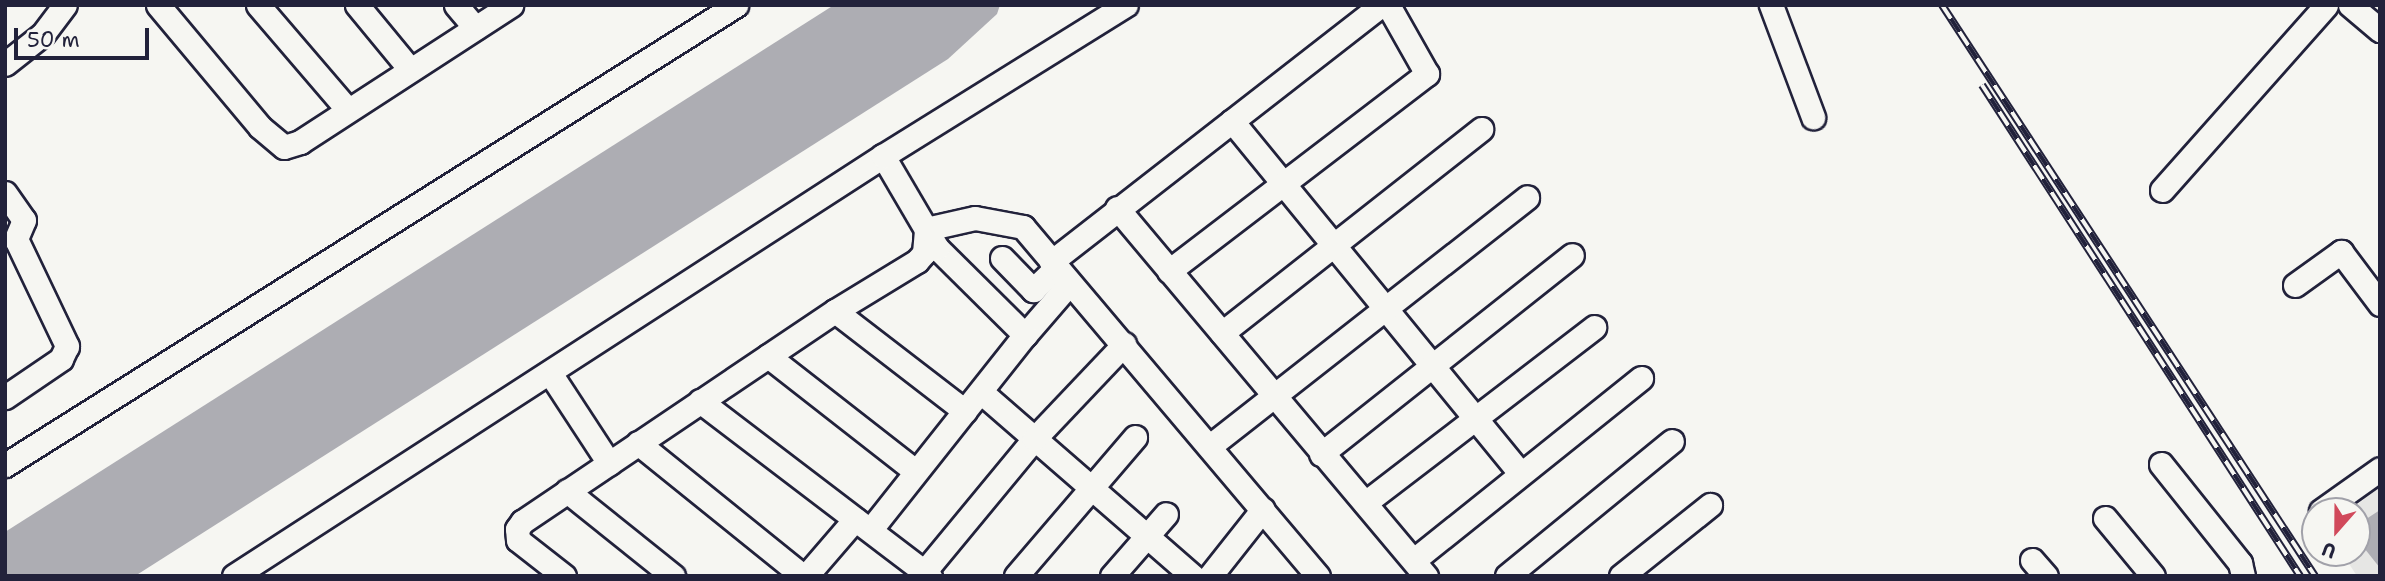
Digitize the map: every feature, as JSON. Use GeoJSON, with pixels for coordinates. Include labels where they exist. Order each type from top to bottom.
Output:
{"type":"FeatureCollection","features":[{"type":"Feature","properties":{"kind":"street"},"geometry":{"type":"LineString","coordinates":[[5,64],[43,34],[65,5]]}},
{"type":"Feature","properties":{"kind":"street"},"geometry":{"type":"LineString","coordinates":[[158,5],[275,144],[295,145],[409,68],[511,5]]}},
{"type":"Feature","properties":{"kind":"street"},"geometry":{"type":"LineString","coordinates":[[258,5],[347,109]]}},
{"type":"Feature","properties":{"kind":"street"},"geometry":{"type":"LineString","coordinates":[[357,5],[409,68]]}},
{"type":"Feature","properties":{"kind":"street"},"geometry":{"type":"LineString","coordinates":[[456,5],[475,28]]}},
{"type":"Feature","properties":{"kind":"street"},"geometry":{"type":"LineString","coordinates":[[5,465],[736,5]]}},
{"type":"Feature","properties":{"kind":"street"},"geometry":{"type":"LineString","coordinates":[[234,576],[883,156],[1126,5]]}},
{"type":"Feature","properties":{"kind":"street"},"geometry":{"type":"LineString","coordinates":[[1002,258],[1033,290],[1058,272],[1117,208],[1381,5]]}},
{"type":"Feature","properties":{"kind":"street"},"geometry":{"type":"LineString","coordinates":[[1168,271],[1427,74],[1388,5]]}},
{"type":"Feature","properties":{"kind":"street"},"geometry":{"type":"LineString","coordinates":[[1771,5],[1814,117]]}},
{"type":"Feature","properties":{"kind":"street"},"geometry":{"type":"LineString","coordinates":[[2162,190],[2326,5]]}},
{"type":"Feature","properties":{"kind":"street"},"geometry":{"type":"LineString","coordinates":[[2350,5],[2380,30]]}},
{"type":"Feature","properties":{"kind":"street"},"geometry":{"type":"LineString","coordinates":[[1232,121],[1520,473]]}},
{"type":"Feature","properties":{"kind":"street"},"geometry":{"type":"LineString","coordinates":[[1222,333],[1333,242],[1481,129]]}},
{"type":"Feature","properties":{"kind":"street"},"geometry":{"type":"LineString","coordinates":[[883,156],[926,229],[951,264],[1025,335]]}},
{"type":"Feature","properties":{"kind":"street"},"geometry":{"type":"LineString","coordinates":[[5,193],[24,220],[16,239],[67,346],[61,359],[5,397]]}},
{"type":"Feature","properties":{"kind":"street"},"geometry":{"type":"LineString","coordinates":[[1210,446],[1527,197]]}},
{"type":"Feature","properties":{"kind":"street"},"geometry":{"type":"LineString","coordinates":[[1117,208],[1273,397],[1420,568],[1520,473],[1641,378]]}},
{"type":"Feature","properties":{"kind":"street"},"geometry":{"type":"LineString","coordinates":[[926,229],[975,218],[1007,220],[1023,227],[1058,272],[1124,344],[1318,576]]}},
{"type":"Feature","properties":{"kind":"street"},"geometry":{"type":"LineString","coordinates":[[564,576],[516,535],[522,522],[835,311],[917,261],[924,253],[926,229]]}},
{"type":"Feature","properties":{"kind":"street"},"geometry":{"type":"LineString","coordinates":[[2295,285],[2341,251],[2380,304]]}},
{"type":"Feature","properties":{"kind":"street"},"geometry":{"type":"LineString","coordinates":[[1321,454],[1572,255]]}},
{"type":"Feature","properties":{"kind":"street"},"geometry":{"type":"LineString","coordinates":[[638,443],[804,576],[863,524],[915,471],[1025,335],[1058,272]]}},
{"type":"Feature","properties":{"kind":"street"},"geometry":{"type":"LineString","coordinates":[[835,311],[965,411]]}},
{"type":"Feature","properties":{"kind":"street"},"geometry":{"type":"LineString","coordinates":[[1365,503],[1594,327]]}},
{"type":"Feature","properties":{"kind":"street"},"geometry":{"type":"LineString","coordinates":[[700,401],[927,574],[1034,439],[1124,344]]}},
{"type":"Feature","properties":{"kind":"street"},"geometry":{"type":"LineString","coordinates":[[768,356],[915,471]]}},
{"type":"Feature","properties":{"kind":"street"},"geometry":{"type":"LineString","coordinates":[[550,373],[609,463]]}},
{"type":"Feature","properties":{"kind":"street"},"geometry":{"type":"LineString","coordinates":[[981,392],[1193,576]]}},
{"type":"Feature","properties":{"kind":"street"},"geometry":{"type":"LineString","coordinates":[[1016,576],[1135,437]]}},
{"type":"Feature","properties":{"kind":"street"},"geometry":{"type":"LineString","coordinates":[[1507,576],[1672,441]]}},
{"type":"Feature","properties":{"kind":"street"},"geometry":{"type":"LineString","coordinates":[[2161,464],[2239,563],[2243,576]]}},
{"type":"Feature","properties":{"kind":"street"},"geometry":{"type":"LineString","coordinates":[[2341,497],[2380,469]]}},
{"type":"Feature","properties":{"kind":"street"},"geometry":{"type":"LineString","coordinates":[[567,491],[673,576]]}},
{"type":"Feature","properties":{"kind":"street"},"geometry":{"type":"LineString","coordinates":[[1621,576],[1710,505]]}},
{"type":"Feature","properties":{"kind":"street"},"geometry":{"type":"LineString","coordinates":[[1210,576],[1263,509]]}},
{"type":"Feature","properties":{"kind":"street"},"geometry":{"type":"LineString","coordinates":[[1112,576],[1166,514]]}},
{"type":"Feature","properties":{"kind":"street"},"geometry":{"type":"LineString","coordinates":[[2105,518],[2153,576]]}},
{"type":"Feature","properties":{"kind":"shaded area"},"geometry":{"type":"Polygon","coordinates":[[[834,5],[1000,5],[997,14],[948,59],[135,576],[5,576],[5,532],[834,5]]]}},
{"type":"Feature","properties":{"kind":"shaded area"},"geometry":{"type":"Polygon","coordinates":[[[2380,487],[2380,576],[2357,576],[2351,567],[2371,567],[2371,497],[2367,497],[2380,487]]]}},
{"type":"Feature","properties":{"kind":"shaded area"},"geometry":{"type":"Polygon","coordinates":[[[2380,510],[2380,568],[2371,557],[2371,516],[2380,510]]]}},
{"type":"Feature","properties":{"kind":"railway"},"geometry":{"type":"LineString","coordinates":[[1942,5],[2315,576]]}},
{"type":"Feature","properties":{"kind":"railway"},"geometry":{"type":"LineString","coordinates":[[1982,85],[2300,576]]}}]}
